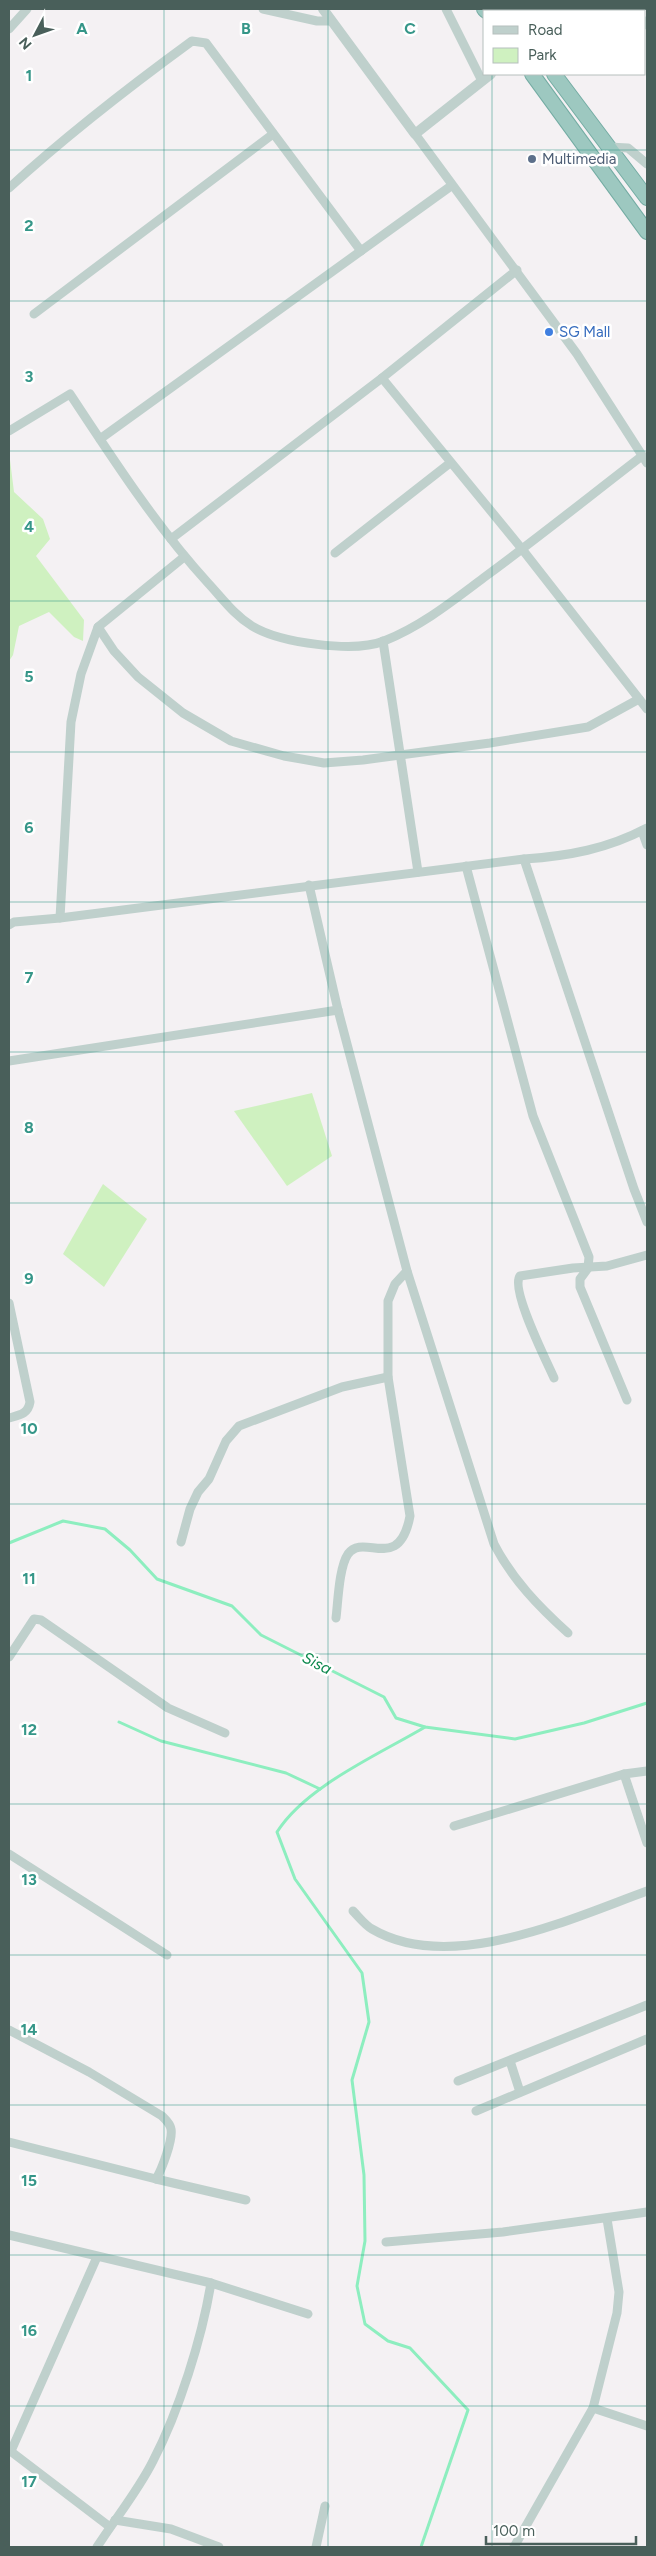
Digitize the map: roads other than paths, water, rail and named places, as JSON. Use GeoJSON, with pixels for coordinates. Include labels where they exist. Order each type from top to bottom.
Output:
{"type":"FeatureCollection","features":[{"type":"Feature","properties":{"kind":"highway"},"geometry":{"type":"LineString","coordinates":[[533,75],[647,232]]}},
{"type":"Feature","properties":{"kind":"highway"},"geometry":{"type":"LineString","coordinates":[[555,75],[647,198]]}},
{"type":"Feature","properties":{"kind":"street"},"geometry":{"type":"LineString","coordinates":[[9,28],[27,9]]}},
{"type":"Feature","properties":{"kind":"street"},"geometry":{"type":"LineString","coordinates":[[263,9],[318,21],[331,21]]}},
{"type":"Feature","properties":{"kind":"street"},"geometry":{"type":"LineString","coordinates":[[9,431],[70,394],[184,557],[235,613],[252,626],[276,635],[318,644],[365,645],[383,641],[422,622],[645,459],[577,354],[516,270],[451,186],[323,9]]}},
{"type":"Feature","properties":{"kind":"street"},"geometry":{"type":"LineString","coordinates":[[446,9],[482,81]]}},
{"type":"Feature","properties":{"kind":"street"},"geometry":{"type":"LineString","coordinates":[[9,188],[47,152],[121,93],[192,41],[206,43],[361,251]]}},
{"type":"Feature","properties":{"kind":"street"},"geometry":{"type":"LineString","coordinates":[[415,134],[490,75]]}},
{"type":"Feature","properties":{"kind":"street"},"geometry":{"type":"LineString","coordinates":[[34,314],[273,134]]}},
{"type":"Feature","properties":{"kind":"street"},"geometry":{"type":"LineString","coordinates":[[609,147],[628,148],[647,164]]}},
{"type":"Feature","properties":{"kind":"street"},"geometry":{"type":"LineString","coordinates":[[100,439],[451,186]]}},
{"type":"Feature","properties":{"kind":"street"},"geometry":{"type":"LineString","coordinates":[[171,539],[382,378],[516,270]]}},
{"type":"Feature","properties":{"kind":"street"},"geometry":{"type":"LineString","coordinates":[[382,378],[522,549],[647,709]]}},
{"type":"Feature","properties":{"kind":"street"},"geometry":{"type":"LineString","coordinates":[[335,552],[450,463]]}},
{"type":"Feature","properties":{"kind":"street"},"geometry":{"type":"LineString","coordinates":[[60,918],[71,722],[81,674],[98,627],[184,557]]}},
{"type":"Feature","properties":{"kind":"street"},"geometry":{"type":"LineString","coordinates":[[98,627],[114,651],[138,677],[183,713],[231,741],[284,756],[324,763],[400,755],[588,727],[639,699]]}},
{"type":"Feature","properties":{"kind":"street"},"geometry":{"type":"LineString","coordinates":[[383,641],[418,872]]}},
{"type":"Feature","properties":{"kind":"street"},"geometry":{"type":"LineString","coordinates":[[11,921],[60,918],[466,866],[567,856],[616,842],[644,829],[647,846]]}},
{"type":"Feature","properties":{"kind":"street"},"geometry":{"type":"LineString","coordinates":[[524,859],[634,1189],[647,1222]]}},
{"type":"Feature","properties":{"kind":"street"},"geometry":{"type":"LineString","coordinates":[[466,866],[533,1116],[590,1256],[588,1268],[580,1279],[580,1287],[627,1400]]}},
{"type":"Feature","properties":{"kind":"street"},"geometry":{"type":"LineString","coordinates":[[309,886],[338,1010],[407,1271],[494,1544],[506,1566],[520,1584],[544,1612],[568,1633]]}},
{"type":"Feature","properties":{"kind":"street"},"geometry":{"type":"LineString","coordinates":[[9,1061],[338,1010]]}},
{"type":"Feature","properties":{"kind":"street"},"geometry":{"type":"LineString","coordinates":[[554,1378],[536,1338],[516,1285],[517,1280],[525,1274],[607,1266],[647,1255]]}},
{"type":"Feature","properties":{"kind":"street"},"geometry":{"type":"LineString","coordinates":[[336,1618],[344,1560],[349,1552],[356,1548],[387,1548],[399,1544],[407,1534],[410,1516],[388,1377],[388,1301],[394,1284],[407,1271]]}},
{"type":"Feature","properties":{"kind":"street"},"geometry":{"type":"LineString","coordinates":[[9,1303],[30,1402],[29,1409],[24,1414],[9,1418]]}},
{"type":"Feature","properties":{"kind":"street"},"geometry":{"type":"LineString","coordinates":[[181,1542],[190,1509],[198,1492],[210,1479],[226,1441],[239,1426],[342,1386],[388,1377]]}},
{"type":"Feature","properties":{"kind":"street"},"geometry":{"type":"LineString","coordinates":[[9,1657],[28,1625],[34,1619],[41,1620],[168,1708],[225,1733]]}},
{"type":"Feature","properties":{"kind":"street"},"geometry":{"type":"LineString","coordinates":[[454,1826],[624,1774],[647,1770]]}},
{"type":"Feature","properties":{"kind":"street"},"geometry":{"type":"LineString","coordinates":[[624,1774],[647,1843]]}},
{"type":"Feature","properties":{"kind":"street"},"geometry":{"type":"LineString","coordinates":[[9,1854],[168,1956]]}},
{"type":"Feature","properties":{"kind":"street"},"geometry":{"type":"LineString","coordinates":[[353,1911],[371,1928],[399,1942],[447,1946],[494,1943],[647,1891]]}},
{"type":"Feature","properties":{"kind":"street"},"geometry":{"type":"LineString","coordinates":[[458,2081],[647,2005]]}},
{"type":"Feature","properties":{"kind":"street"},"geometry":{"type":"LineString","coordinates":[[9,2030],[89,2072],[162,2116],[169,2123],[172,2131],[162,2169],[156,2179]]}},
{"type":"Feature","properties":{"kind":"street"},"geometry":{"type":"LineString","coordinates":[[476,2111],[647,2039]]}},
{"type":"Feature","properties":{"kind":"street"},"geometry":{"type":"LineString","coordinates":[[510,2061],[520,2092]]}},
{"type":"Feature","properties":{"kind":"street"},"geometry":{"type":"LineString","coordinates":[[9,2142],[246,2200]]}},
{"type":"Feature","properties":{"kind":"street"},"geometry":{"type":"LineString","coordinates":[[386,2242],[503,2232],[647,2212]]}},
{"type":"Feature","properties":{"kind":"street"},"geometry":{"type":"LineString","coordinates":[[514,2547],[593,2408],[617,2313],[619,2292],[607,2219]]}},
{"type":"Feature","properties":{"kind":"street"},"geometry":{"type":"LineString","coordinates":[[9,2235],[211,2283],[308,2314]]}},
{"type":"Feature","properties":{"kind":"street"},"geometry":{"type":"LineString","coordinates":[[97,2257],[10,2450],[112,2524],[171,2529],[219,2547]]}},
{"type":"Feature","properties":{"kind":"street"},"geometry":{"type":"LineString","coordinates":[[96,2547],[154,2460],[170,2424],[205,2318],[211,2283]]}},
{"type":"Feature","properties":{"kind":"street"},"geometry":{"type":"LineString","coordinates":[[593,2408],[647,2426]]}},
{"type":"Feature","properties":{"kind":"street"},"geometry":{"type":"LineString","coordinates":[[316,2547],[325,2506]]}},
{"type":"Feature","properties":{"kind":"waterway","name":"Sisa"},"geometry":{"type":"LineString","coordinates":[[9,1543],[63,1521],[105,1529],[130,1550],[157,1579],[232,1606],[261,1635],[384,1697],[396,1718],[425,1727],[515,1739],[584,1723],[647,1703]]}},
{"type":"Feature","properties":{"kind":"waterway"},"geometry":{"type":"LineString","coordinates":[[119,1722],[161,1741],[286,1773],[320,1789]]}},
{"type":"Feature","properties":{"kind":"waterway"},"geometry":{"type":"LineString","coordinates":[[421,2547],[468,2410],[410,2348],[388,2341],[365,2324],[357,2286],[365,2241],[364,2175],[352,2080],[369,2022],[362,1973],[295,1879],[277,1832],[290,1815],[324,1786],[365,1760],[425,1727]]}},
{"type":"Feature","properties":{"kind":"place","name":"Multimedia"},"geometry":{"type":"Point","coordinates":[532,159]}},
{"type":"Feature","properties":{"kind":"place","name":"SG Mall"},"geometry":{"type":"Point","coordinates":[549,332]}}]}
